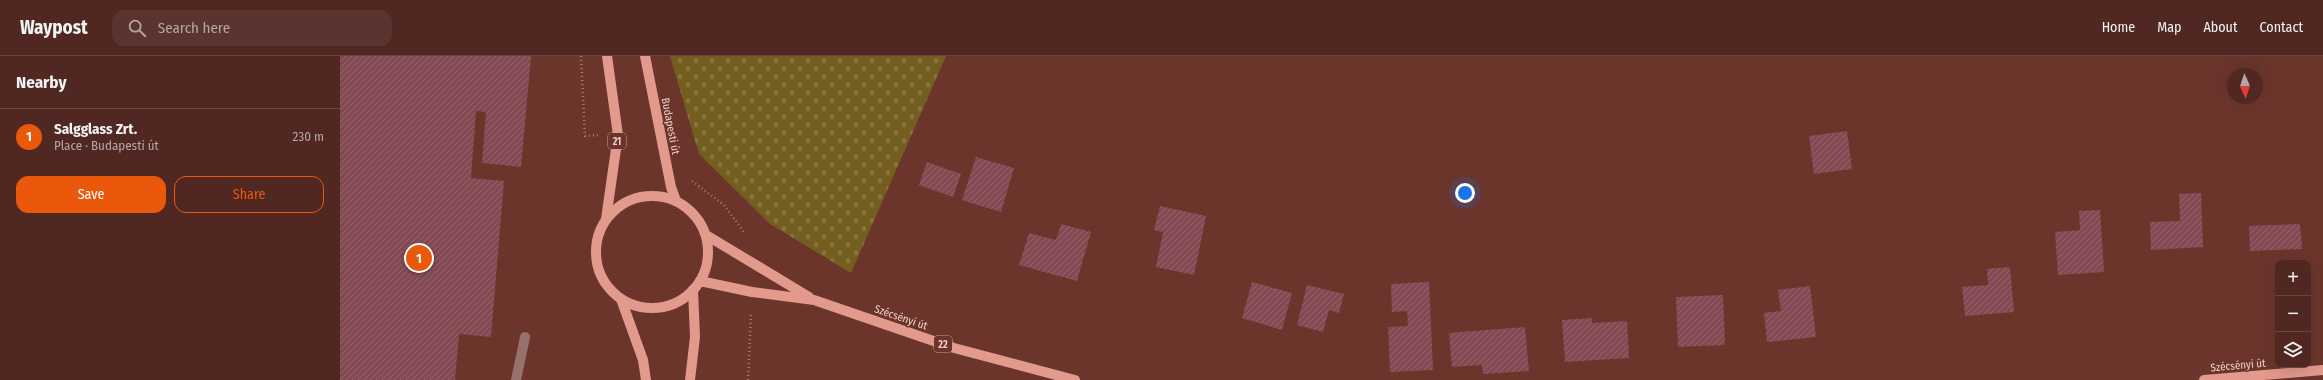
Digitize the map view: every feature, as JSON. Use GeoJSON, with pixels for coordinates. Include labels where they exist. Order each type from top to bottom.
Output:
{"type":"FeatureCollection","features":[{"type":"Feature","properties":{"kind":"main road","name":"21"},"geometry":{"type":"LineString","coordinates":[[606,219],[625,202],[638,197],[651,196],[676,201],[695,215],[706,235],[708,251],[707,266],[700,281],[693,290],[675,303],[653,308],[642,308],[621,299],[606,286],[598,270],[595,253],[597,236],[606,219],[618,135],[607,56]]}},
{"type":"Feature","properties":{"kind":"main road","name":"Budapesti út"},"geometry":{"type":"LineString","coordinates":[[645,56],[671,187],[676,201]]}},
{"type":"Feature","properties":{"kind":"main road","name":"Szécsényi út"},"geometry":{"type":"LineString","coordinates":[[706,235],[814,300]]}},
{"type":"Feature","properties":{"kind":"main road","name":"Szécsényi út"},"geometry":{"type":"LineString","coordinates":[[700,281],[752,292],[814,300],[954,348],[1075,380]]}},
{"type":"Feature","properties":{"kind":"main road"},"geometry":{"type":"LineString","coordinates":[[690,380],[695,337],[693,290]]}},
{"type":"Feature","properties":{"kind":"main road","name":"21"},"geometry":{"type":"LineString","coordinates":[[621,299],[644,360],[646,380]]}},
{"type":"Feature","properties":{"kind":"main road","name":"Szécsényi út"},"geometry":{"type":"LineString","coordinates":[[2204,380],[2323,370]]}},
{"type":"Feature","properties":{"kind":"lane"},"geometry":{"type":"LineString","coordinates":[[516,380],[525,337]]}},
{"type":"Feature","properties":{"kind":"path"},"geometry":{"type":"LineString","coordinates":[[582,56],[585,136],[594,136]]}},
{"type":"Feature","properties":{"kind":"path"},"geometry":{"type":"LineString","coordinates":[[748,380],[752,292]]}},
{"type":"Feature","properties":{"kind":"green space"},"geometry":{"type":"Polygon","coordinates":[[[670,56],[946,56],[851,273],[770,224],[699,154],[670,56]]]}},
{"type":"Feature","properties":{"kind":"building"},"geometry":{"type":"Polygon","coordinates":[[[340,56],[531,56],[521,167],[482,163],[486,112],[476,111],[471,178],[504,181],[491,337],[459,334],[455,380],[340,380],[340,56]]]}},
{"type":"Feature","properties":{"kind":"building"},"geometry":{"type":"Polygon","coordinates":[[[1847,131],[1852,169],[1814,174],[1809,136],[1847,131]]]}},
{"type":"Feature","properties":{"kind":"building"},"geometry":{"type":"Polygon","coordinates":[[[976,157],[1014,168],[1001,212],[962,200],[976,157]]]}},
{"type":"Feature","properties":{"kind":"building"},"geometry":{"type":"Polygon","coordinates":[[[927,162],[961,174],[953,197],[919,185],[927,162]]]}},
{"type":"Feature","properties":{"kind":"building"},"geometry":{"type":"Polygon","coordinates":[[[2201,193],[2203,247],[2151,250],[2150,222],[2180,221],[2179,194],[2201,193]]]}},
{"type":"Feature","properties":{"kind":"building"},"geometry":{"type":"Polygon","coordinates":[[[1160,206],[1206,216],[1194,275],[1156,267],[1163,232],[1154,230],[1160,206]]]}},
{"type":"Feature","properties":{"kind":"building"},"geometry":{"type":"Polygon","coordinates":[[[2100,210],[2104,272],[2058,275],[2055,232],[2080,230],[2079,211],[2100,210]]]}},
{"type":"Feature","properties":{"kind":"building"},"geometry":{"type":"Polygon","coordinates":[[[1061,224],[1091,232],[1077,281],[1019,265],[1029,233],[1056,240],[1061,224]]]}},
{"type":"Feature","properties":{"kind":"building"},"geometry":{"type":"Polygon","coordinates":[[[2300,224],[2302,249],[2250,251],[2249,226],[2300,224]]]}},
{"type":"Feature","properties":{"kind":"building"},"geometry":{"type":"Polygon","coordinates":[[[2010,267],[2014,312],[1965,316],[1962,287],[1988,285],[1987,269],[2010,267]]]}},
{"type":"Feature","properties":{"kind":"building"},"geometry":{"type":"Polygon","coordinates":[[[1252,282],[1292,293],[1282,330],[1242,318],[1252,282]]]}},
{"type":"Feature","properties":{"kind":"building"},"geometry":{"type":"Polygon","coordinates":[[[1429,282],[1433,370],[1390,372],[1388,327],[1408,326],[1407,311],[1392,312],[1391,284],[1429,282]]]}},
{"type":"Feature","properties":{"kind":"building"},"geometry":{"type":"Polygon","coordinates":[[[1307,285],[1344,294],[1339,313],[1329,310],[1323,332],[1297,325],[1307,285]]]}},
{"type":"Feature","properties":{"kind":"building"},"geometry":{"type":"Polygon","coordinates":[[[1810,286],[1816,337],[1767,342],[1764,313],[1781,311],[1778,290],[1810,286]]]}},
{"type":"Feature","properties":{"kind":"building"},"geometry":{"type":"Polygon","coordinates":[[[1723,295],[1725,345],[1678,347],[1676,297],[1723,295]]]}},
{"type":"Feature","properties":{"kind":"building"},"geometry":{"type":"Polygon","coordinates":[[[1592,318],[1592,323],[1627,321],[1629,358],[1565,362],[1562,320],[1592,318]]]}},
{"type":"Feature","properties":{"kind":"building"},"geometry":{"type":"Polygon","coordinates":[[[1525,327],[1529,371],[1483,374],[1482,365],[1452,367],[1449,333],[1525,327]]]}},
{"type":"Feature","properties":{"kind":"place","name":"Salgglass Zrt."},"geometry":{"type":"Point","coordinates":[419,258]}}]}
